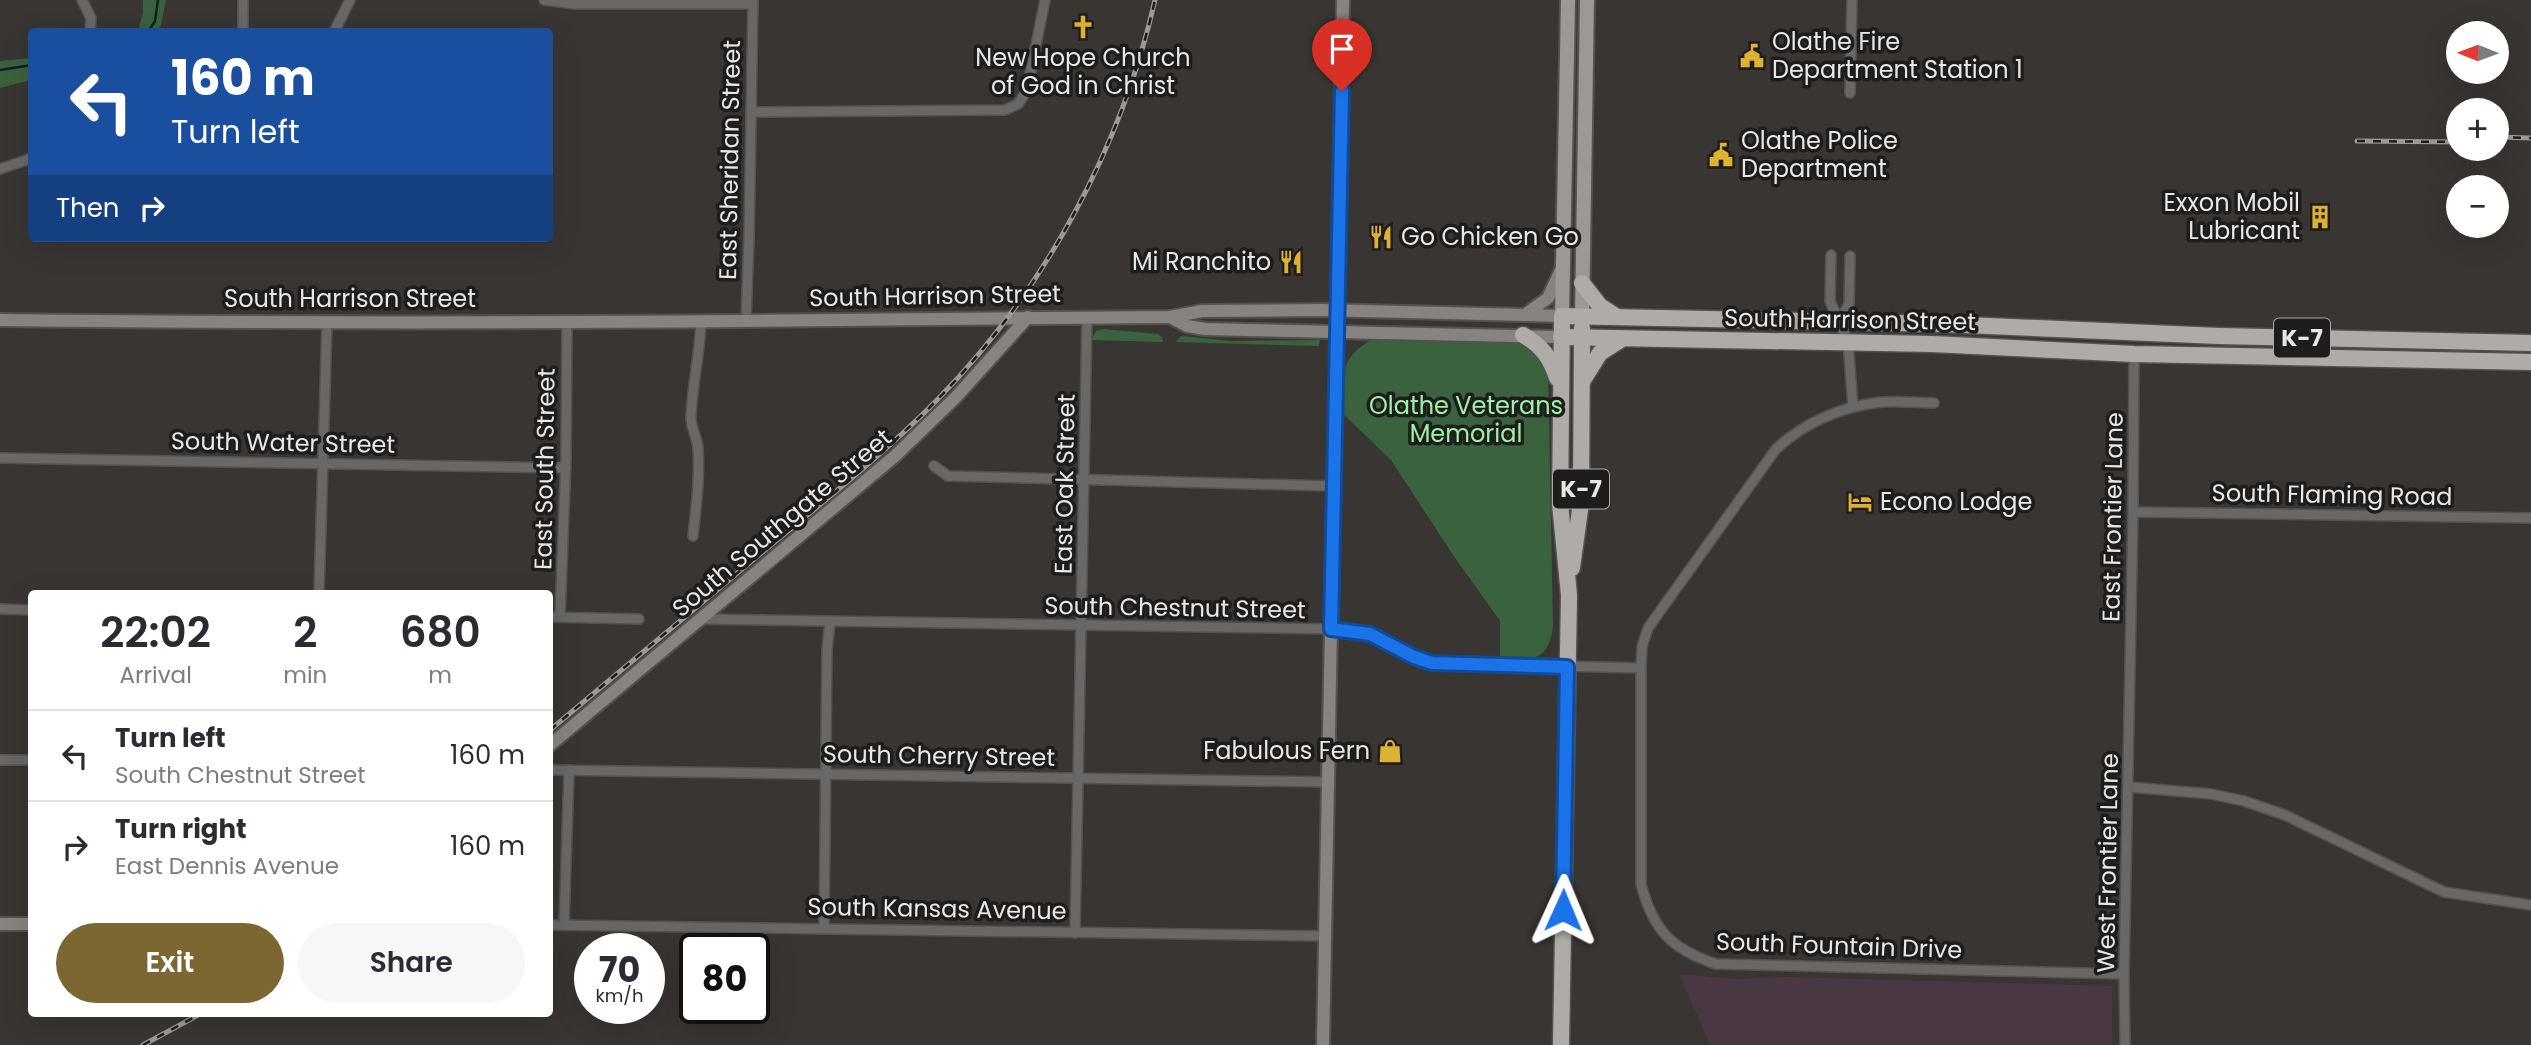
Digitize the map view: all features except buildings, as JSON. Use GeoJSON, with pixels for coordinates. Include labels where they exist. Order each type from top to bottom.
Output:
{"type":"FeatureCollection","features":[{"type":"Feature","properties":{"kind":"highway"},"geometry":{"type":"LineString","coordinates":[[1582,283],[1600,306],[1617,317]]}},
{"type":"Feature","properties":{"kind":"highway","name":"South Harrison Street"},"geometry":{"type":"LineString","coordinates":[[1562,316],[1839,321],[2219,336],[2531,343]]}},
{"type":"Feature","properties":{"kind":"highway","name":"K-7"},"geometry":{"type":"LineString","coordinates":[[1562,316],[1560,504],[1569,595]]}},
{"type":"Feature","properties":{"kind":"highway"},"geometry":{"type":"LineString","coordinates":[[1582,317],[1582,382]]}},
{"type":"Feature","properties":{"kind":"highway"},"geometry":{"type":"LineString","coordinates":[[1523,335],[1546,353],[1561,390]]}},
{"type":"Feature","properties":{"kind":"highway","name":"South Harrison Street"},"geometry":{"type":"LineString","coordinates":[[1562,337],[1932,344],[2134,354],[2531,362]]}},
{"type":"Feature","properties":{"kind":"highway"},"geometry":{"type":"LineString","coordinates":[[1582,382],[1600,353],[1626,338]]}},
{"type":"Feature","properties":{"kind":"highway","name":"K-7"},"geometry":{"type":"LineString","coordinates":[[1561,1045],[1569,595],[1581,503],[1582,382]]}},
{"type":"Feature","properties":{"kind":"main road"},"geometry":{"type":"LineString","coordinates":[[1562,316],[1569,0]]}},
{"type":"Feature","properties":{"kind":"main road"},"geometry":{"type":"LineString","coordinates":[[1582,317],[1587,0]]}},
{"type":"Feature","properties":{"kind":"street"},"geometry":{"type":"LineString","coordinates":[[82,0],[91,18],[90,28]]}},
{"type":"Feature","properties":{"kind":"street"},"geometry":{"type":"LineString","coordinates":[[243,0],[243,28]]}},
{"type":"Feature","properties":{"kind":"street"},"geometry":{"type":"LineString","coordinates":[[336,28],[350,0]]}},
{"type":"Feature","properties":{"kind":"street"},"geometry":{"type":"LineString","coordinates":[[544,0],[574,4],[753,2]]}},
{"type":"Feature","properties":{"kind":"street"},"geometry":{"type":"LineString","coordinates":[[751,111],[1005,110],[1018,104],[1027,89],[1045,0]]}},
{"type":"Feature","properties":{"kind":"street"},"geometry":{"type":"LineString","coordinates":[[1323,1045],[1343,0]]}},
{"type":"Feature","properties":{"kind":"street"},"geometry":{"type":"LineString","coordinates":[[1850,93],[1852,0]]}},
{"type":"Feature","properties":{"kind":"street","name":"East Sheridan Street"},"geometry":{"type":"LineString","coordinates":[[746,321],[753,2]]}},
{"type":"Feature","properties":{"kind":"street"},"geometry":{"type":"LineString","coordinates":[[0,169],[28,159]]}},
{"type":"Feature","properties":{"kind":"street"},"geometry":{"type":"LineString","coordinates":[[1831,255],[1830,301],[1848,342],[1853,407],[1875,402],[1934,403]]}},
{"type":"Feature","properties":{"kind":"street"},"geometry":{"type":"LineString","coordinates":[[1839,321],[1849,304],[1850,256]]}},
{"type":"Feature","properties":{"kind":"street"},"geometry":{"type":"LineString","coordinates":[[1523,315],[1548,298],[1563,267]]}},
{"type":"Feature","properties":{"kind":"street","name":"South Harrison Street"},"geometry":{"type":"LineString","coordinates":[[0,320],[746,321],[1170,317],[1202,311],[1337,310],[1562,316]]}},
{"type":"Feature","properties":{"kind":"street","name":"South Southgate Street"},"geometry":{"type":"LineString","coordinates":[[553,742],[895,456],[956,397],[1028,317]]}},
{"type":"Feature","properties":{"kind":"street","name":"East Oak Street"},"geometry":{"type":"LineString","coordinates":[[1075,933],[1087,317]]}},
{"type":"Feature","properties":{"kind":"street","name":"South Harrison Street"},"geometry":{"type":"LineString","coordinates":[[1170,317],[1187,326],[1205,329],[1562,337]]}},
{"type":"Feature","properties":{"kind":"street","name":"East South Street"},"geometry":{"type":"LineString","coordinates":[[560,617],[566,468],[567,321]]}},
{"type":"Feature","properties":{"kind":"street"},"geometry":{"type":"LineString","coordinates":[[693,536],[699,473],[698,445],[691,422],[700,353],[701,321]]}},
{"type":"Feature","properties":{"kind":"street"},"geometry":{"type":"LineString","coordinates":[[319,590],[327,322]]}},
{"type":"Feature","properties":{"kind":"street","name":"East Frontier Lane"},"geometry":{"type":"LineString","coordinates":[[2130,681],[2134,354]]}},
{"type":"Feature","properties":{"kind":"street","name":"South Fountain Drive"},"geometry":{"type":"LineString","coordinates":[[1853,407],[1810,424],[1790,436],[1776,449],[1648,628],[1642,647],[1641,667],[1641,884],[1653,919],[1663,934],[1678,947],[1693,957],[1716,964],[2124,974]]}},
{"type":"Feature","properties":{"kind":"street","name":"South Water Street"},"geometry":{"type":"LineString","coordinates":[[0,458],[566,468]]}},
{"type":"Feature","properties":{"kind":"street"},"geometry":{"type":"LineString","coordinates":[[934,466],[948,476],[1333,486]]}},
{"type":"Feature","properties":{"kind":"street","name":"South Flaming Road"},"geometry":{"type":"LineString","coordinates":[[2133,512],[2531,518]]}},
{"type":"Feature","properties":{"kind":"street"},"geometry":{"type":"LineString","coordinates":[[0,609],[28,610]]}},
{"type":"Feature","properties":{"kind":"street"},"geometry":{"type":"LineString","coordinates":[[553,617],[639,619]]}},
{"type":"Feature","properties":{"kind":"street","name":"South Chestnut Street"},"geometry":{"type":"LineString","coordinates":[[701,619],[1331,629],[1370,634],[1414,657],[1432,663],[1641,667]]}},
{"type":"Feature","properties":{"kind":"street"},"geometry":{"type":"LineString","coordinates":[[824,928],[830,622]]}},
{"type":"Feature","properties":{"kind":"street","name":"West Frontier Lane"},"geometry":{"type":"LineString","coordinates":[[2125,1045],[2130,681]]}},
{"type":"Feature","properties":{"kind":"street"},"geometry":{"type":"LineString","coordinates":[[0,760],[28,760]]}},
{"type":"Feature","properties":{"kind":"street","name":"South Cherry Street"},"geometry":{"type":"LineString","coordinates":[[553,770],[1327,782]]}},
{"type":"Feature","properties":{"kind":"street"},"geometry":{"type":"LineString","coordinates":[[564,925],[569,770]]}},
{"type":"Feature","properties":{"kind":"street"},"geometry":{"type":"LineString","coordinates":[[2129,787],[2210,794],[2244,801],[2285,815],[2444,892],[2531,905]]}},
{"type":"Feature","properties":{"kind":"street"},"geometry":{"type":"LineString","coordinates":[[0,924],[28,924]]}},
{"type":"Feature","properties":{"kind":"street","name":"South Kansas Avenue"},"geometry":{"type":"LineString","coordinates":[[553,925],[1325,936]]}},
{"type":"Feature","properties":{"kind":"shaded area"},"geometry":{"type":"Polygon","coordinates":[[[1679,974],[1738,979],[1787,977],[2112,986],[2112,1045],[1710,1045],[1679,974]]]}},
{"type":"Feature","properties":{"kind":"green space"},"geometry":{"type":"Polygon","coordinates":[[[143,0],[166,0],[159,28],[139,28],[143,0]]]}},
{"type":"Feature","properties":{"kind":"green space"},"geometry":{"type":"Polygon","coordinates":[[[28,58],[28,81],[0,88],[0,61],[28,58]]]}},
{"type":"Feature","properties":{"kind":"green space"},"geometry":{"type":"Polygon","coordinates":[[[1103,329],[1158,334],[1163,342],[1091,340],[1096,331],[1103,329]]]}},
{"type":"Feature","properties":{"kind":"green space"},"geometry":{"type":"Polygon","coordinates":[[[1181,336],[1231,341],[1320,340],[1319,346],[1175,342],[1181,336]]]}},
{"type":"Feature","properties":{"kind":"green space","name":"Olathe Veterans Memorial"},"geometry":{"type":"Polygon","coordinates":[[[1376,337],[1522,338],[1548,369],[1553,625],[1548,646],[1537,656],[1521,660],[1500,660],[1500,621],[1391,460],[1341,412],[1345,368],[1355,352],[1376,337]]]}},
{"type":"Feature","properties":{"kind":"waterway"},"geometry":{"type":"LineString","coordinates":[[151,28],[155,21],[158,0]]}},
{"type":"Feature","properties":{"kind":"waterway"},"geometry":{"type":"LineString","coordinates":[[0,70],[28,66]]}},
{"type":"Feature","properties":{"kind":"railway"},"geometry":{"type":"LineString","coordinates":[[553,727],[875,458],[917,420],[976,358],[1044,265],[1073,215],[1122,110],[1155,0]]}},
{"type":"Feature","properties":{"kind":"railway"},"geometry":{"type":"LineString","coordinates":[[2509,137],[2531,138]]}},
{"type":"Feature","properties":{"kind":"railway"},"geometry":{"type":"LineString","coordinates":[[2357,141],[2446,142]]}},
{"type":"Feature","properties":{"kind":"railway"},"geometry":{"type":"LineString","coordinates":[[143,1045],[195,1017]]}},
{"type":"Feature","properties":{"kind":"place","name":"New Hope Church of God in Christ"},"geometry":{"type":"Point","coordinates":[1083,27]}},
{"type":"Feature","properties":{"kind":"place","name":"Olathe Fire Department Station 1"},"geometry":{"type":"Point","coordinates":[1752,56]}},
{"type":"Feature","properties":{"kind":"place","name":"Olathe Police Department"},"geometry":{"type":"Point","coordinates":[1721,155]}},
{"type":"Feature","properties":{"kind":"place","name":"Exxon Mobil Lubricant"},"geometry":{"type":"Point","coordinates":[2320,217]}},
{"type":"Feature","properties":{"kind":"place","name":"Go Chicken Go"},"geometry":{"type":"Point","coordinates":[1381,237]}},
{"type":"Feature","properties":{"kind":"place","name":"Mi Ranchito"},"geometry":{"type":"Point","coordinates":[1291,262]}},
{"type":"Feature","properties":{"kind":"place","name":"Econo Lodge"},"geometry":{"type":"Point","coordinates":[1860,502]}},
{"type":"Feature","properties":{"kind":"place","name":"Fabulous Fern"},"geometry":{"type":"Point","coordinates":[1390,751]}},
{"type":"Feature","properties":{"kind":"route"},"geometry":{"type":"LineString","coordinates":[[1342,91],[1331,629],[1370,634],[1414,657],[1432,663],[1567,667],[1563,910]]}}]}
